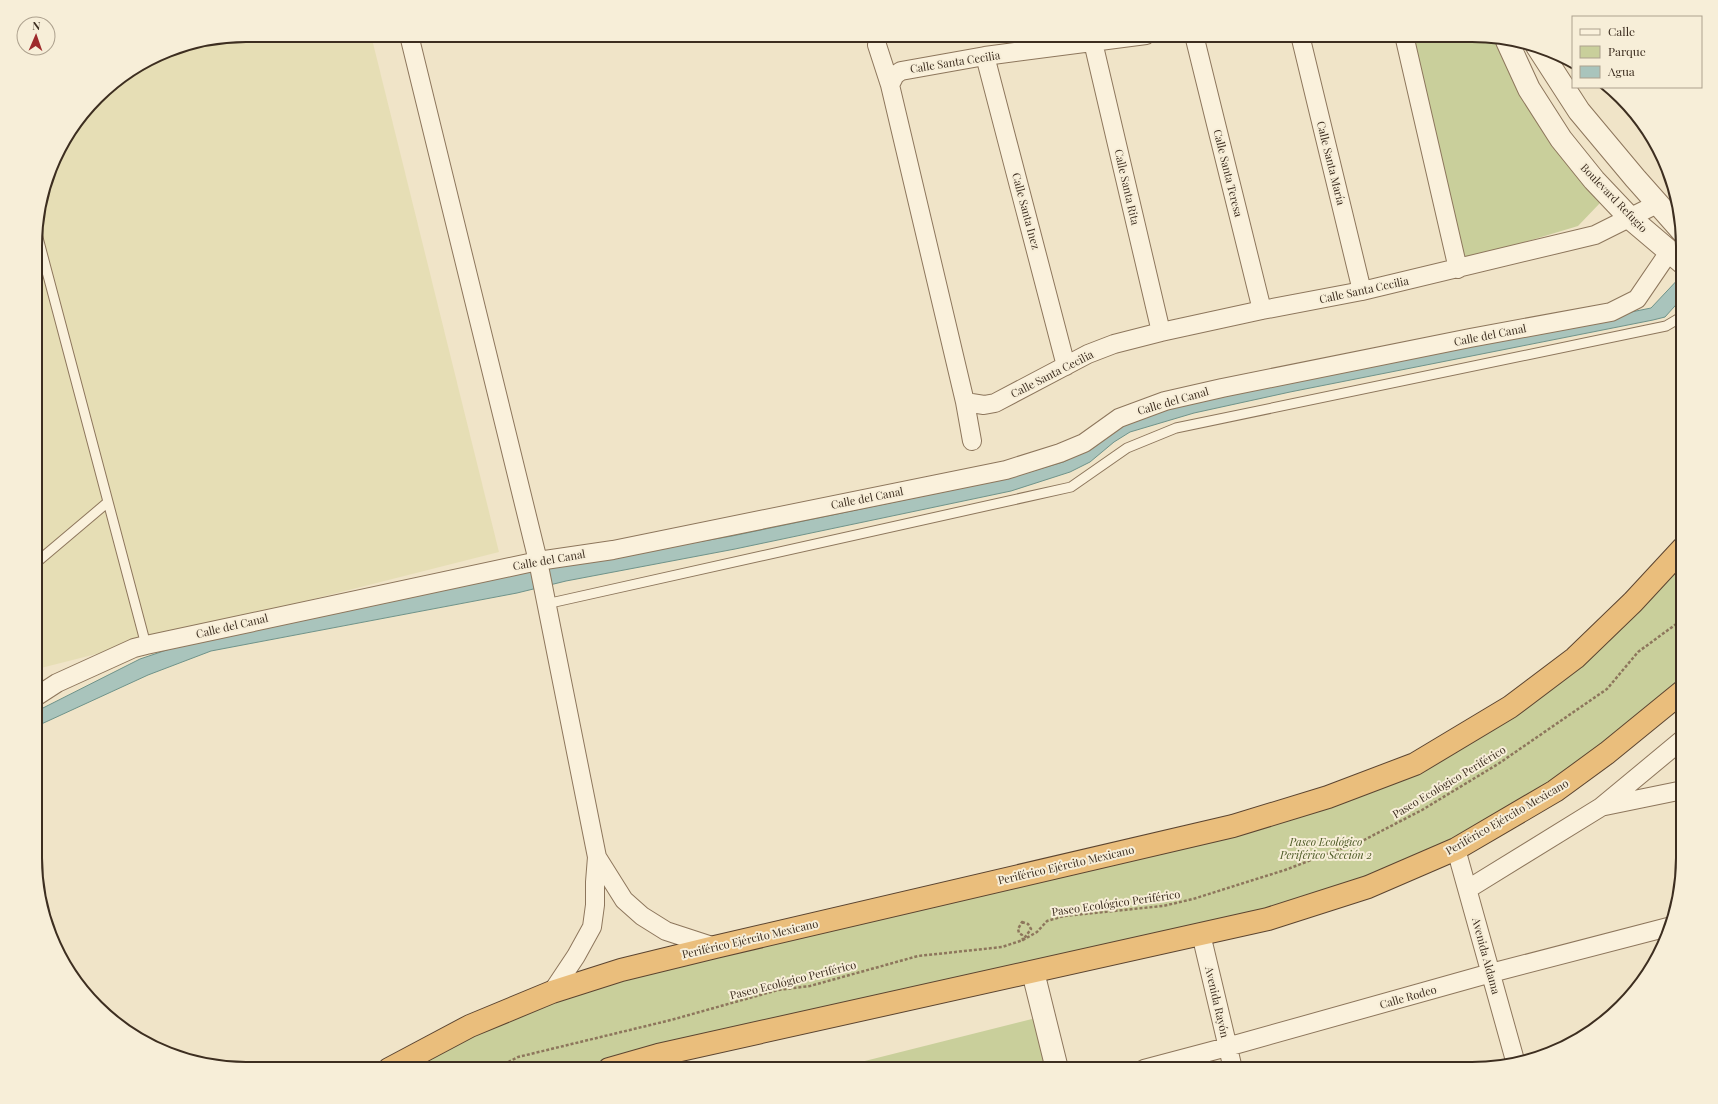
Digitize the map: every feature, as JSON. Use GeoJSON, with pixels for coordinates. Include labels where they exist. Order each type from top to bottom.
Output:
{"type":"FeatureCollection","features":[{"type":"Feature","properties":{"kind":"highway","name":"Periférico Ejército Mexicano"},"geometry":{"type":"LineString","coordinates":[[402,1062],[470,1026],[552,992],[621,970],[1233,826],[1328,797],[1415,764],[1510,707],[1575,658],[1633,602],[1676,556]]}},
{"type":"Feature","properties":{"kind":"highway","name":"Periférico Ejército Mexicano"},"geometry":{"type":"LineString","coordinates":[[660,1062],[1033,972],[1268,919],[1368,887],[1456,849],[1555,792],[1607,753],[1676,697]]}},
{"type":"Feature","properties":{"kind":"street"},"geometry":{"type":"LineString","coordinates":[[411,42],[538,561],[597,857],[595,905],[592,927],[576,956],[552,992]]}},
{"type":"Feature","properties":{"kind":"street","name":"Calle Santa Cecilia"},"geometry":{"type":"LineString","coordinates":[[890,85],[895,75],[901,71],[985,56],[1093,42]]}},
{"type":"Feature","properties":{"kind":"street","name":"Calle Santa Rita"},"geometry":{"type":"LineString","coordinates":[[1093,42],[1161,332]]}},
{"type":"Feature","properties":{"kind":"street","name":"Calle Santa Teresa"},"geometry":{"type":"LineString","coordinates":[[1196,42],[1262,310]]}},
{"type":"Feature","properties":{"kind":"street","name":"Calle Santa María"},"geometry":{"type":"LineString","coordinates":[[1302,42],[1362,291]]}},
{"type":"Feature","properties":{"kind":"street"},"geometry":{"type":"LineString","coordinates":[[1406,42],[1458,269]]}},
{"type":"Feature","properties":{"kind":"street"},"geometry":{"type":"LineString","coordinates":[[877,45],[890,85],[965,402],[972,440]]}},
{"type":"Feature","properties":{"kind":"street","name":"Boulevard Refugio"},"geometry":{"type":"LineString","coordinates":[[1509,46],[1529,89],[1561,139],[1594,180],[1630,218],[1676,258]]}},
{"type":"Feature","properties":{"kind":"street"},"geometry":{"type":"LineString","coordinates":[[1543,55],[1579,111],[1675,223]]}},
{"type":"Feature","properties":{"kind":"street","name":"Calle Santa Inez"},"geometry":{"type":"LineString","coordinates":[[985,56],[1066,366]]}},
{"type":"Feature","properties":{"kind":"street","name":"Calle Santa Cecilia"},"geometry":{"type":"LineString","coordinates":[[965,402],[984,405],[995,403],[1088,354],[1114,344],[1262,310],[1362,291],[1595,235],[1657,204]]}},
{"type":"Feature","properties":{"kind":"street","name":"Calle del Canal"},"geometry":{"type":"LineString","coordinates":[[42,693],[57,683],[134,648],[146,645],[538,561],[613,550],[1006,470],[1060,453],[1084,443],[1119,418],[1165,401],[1439,344],[1611,312],[1637,299],[1676,258]]}},
{"type":"Feature","properties":{"kind":"street"},"geometry":{"type":"LineString","coordinates":[[1468,889],[1601,807],[1676,745]]}},
{"type":"Feature","properties":{"kind":"street"},"geometry":{"type":"LineString","coordinates":[[1601,807],[1676,791]]}},
{"type":"Feature","properties":{"kind":"street","name":"Avenida Aldama"},"geometry":{"type":"LineString","coordinates":[[1456,849],[1514,1057]]}},
{"type":"Feature","properties":{"kind":"street"},"geometry":{"type":"LineString","coordinates":[[597,857],[624,900],[642,916],[666,931],[715,947]]}},
{"type":"Feature","properties":{"kind":"street","name":"Calle Rodeo"},"geometry":{"type":"LineString","coordinates":[[1170,1062],[1491,973],[1663,928]]}},
{"type":"Feature","properties":{"kind":"street","name":"Avenida Rayón"},"geometry":{"type":"LineString","coordinates":[[1201,934],[1231,1062]]}},
{"type":"Feature","properties":{"kind":"street"},"geometry":{"type":"LineString","coordinates":[[1033,972],[1055,1062]]}},
{"type":"Feature","properties":{"kind":"lane"},"geometry":{"type":"LineString","coordinates":[[42,253],[146,645]]}},
{"type":"Feature","properties":{"kind":"lane"},"geometry":{"type":"LineString","coordinates":[[546,604],[1071,487],[1127,448],[1176,428],[1666,326],[1676,320]]}},
{"type":"Feature","properties":{"kind":"lane"},"geometry":{"type":"LineString","coordinates":[[42,558],[108,502]]}},
{"type":"Feature","properties":{"kind":"path","name":"Paseo Ecológico Periférico"},"geometry":{"type":"LineString","coordinates":[[508,1062],[518,1057],[671,1020],[778,990],[810,986],[918,956],[1002,946],[1022,940],[1037,932],[1047,921],[1064,916],[1163,906],[1193,899],[1285,870],[1364,840],[1428,807],[1498,764],[1607,689],[1638,652],[1676,624]]}},
{"type":"Feature","properties":{"kind":"path"},"geometry":{"type":"LineString","coordinates":[[1025,922],[1031,930],[1022,940],[1022,935],[1019,933],[1018,929],[1019,925],[1025,922]]}},
{"type":"Feature","properties":{"kind":"shaded area"},"geometry":{"type":"Polygon","coordinates":[[[233,42],[373,42],[499,552],[42,668],[42,233],[49,193],[63,156],[69,144],[84,122],[111,93],[133,76],[156,63],[180,53],[206,46],[233,42]]]}},
{"type":"Feature","properties":{"kind":"green space"},"geometry":{"type":"Polygon","coordinates":[[[1414,42],[1485,42],[1500,44],[1600,203],[1578,226],[1465,260],[1414,42]]]}},
{"type":"Feature","properties":{"kind":"green space","name":"Paseo Ecológico Periférico Sección 2"},"geometry":{"type":"Polygon","coordinates":[[[1676,557],[1676,691],[1485,828],[1342,893],[631,1062],[412,1062],[553,992],[1354,790],[1510,710],[1676,557]]]}},
{"type":"Feature","properties":{"kind":"green space"},"geometry":{"type":"Polygon","coordinates":[[[1044,1016],[1055,1062],[861,1062],[1044,1016]]]}},
{"type":"Feature","properties":{"kind":"water"},"geometry":{"type":"Polygon","coordinates":[[[1676,281],[1676,305],[1665,317],[1290,392],[1194,413],[1130,432],[1114,442],[1090,462],[1070,472],[1011,491],[735,549],[566,581],[517,593],[211,651],[148,675],[42,724],[42,708],[140,659],[202,638],[564,565],[732,536],[1009,478],[1063,462],[1078,455],[1106,432],[1194,400],[1651,308],[1676,281]]]}}]}
